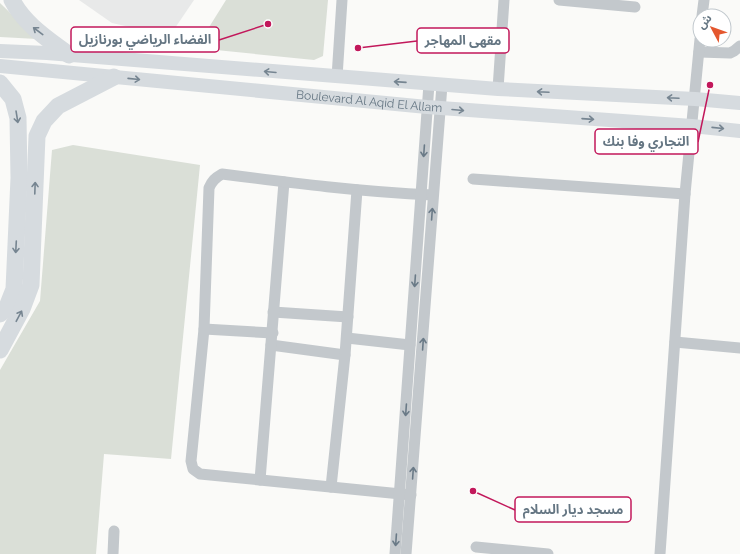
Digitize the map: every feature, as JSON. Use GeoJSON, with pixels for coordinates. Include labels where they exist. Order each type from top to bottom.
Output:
{"type":"FeatureCollection","features":[{"type":"Feature","properties":{"kind":"highway"},"geometry":{"type":"LineString","coordinates":[[12,0],[31,26],[69,55]]}},
{"type":"Feature","properties":{"kind":"highway"},"geometry":{"type":"LineString","coordinates":[[0,350],[22,309],[31,285],[37,136],[44,121],[58,106],[114,77]]}},
{"type":"Feature","properties":{"kind":"highway"},"geometry":{"type":"LineString","coordinates":[[0,83],[13,99],[18,118],[19,178],[14,289],[7,307],[0,314]]}},
{"type":"Feature","properties":{"kind":"main road","name":"Boulevard Al Aqid El Allam"},"geometry":{"type":"LineString","coordinates":[[0,51],[69,55],[435,85],[695,99],[740,103]]}},
{"type":"Feature","properties":{"kind":"main road","name":"Boulevard Al Aqid El Allam"},"geometry":{"type":"LineString","coordinates":[[0,66],[433,108],[692,126],[740,131]]}},
{"type":"Feature","properties":{"kind":"street"},"geometry":{"type":"LineString","coordinates":[[337,77],[342,0]]}},
{"type":"Feature","properties":{"kind":"street"},"geometry":{"type":"LineString","coordinates":[[498,89],[504,0]]}},
{"type":"Feature","properties":{"kind":"street"},"geometry":{"type":"LineString","coordinates":[[559,0],[635,7]]}},
{"type":"Feature","properties":{"kind":"street"},"geometry":{"type":"LineString","coordinates":[[699,52],[730,53],[740,46]]}},
{"type":"Feature","properties":{"kind":"street"},"geometry":{"type":"LineString","coordinates":[[660,554],[676,342],[685,194],[699,48]]}},
{"type":"Feature","properties":{"kind":"street"},"geometry":{"type":"LineString","coordinates":[[395,554],[421,194],[435,85]]}},
{"type":"Feature","properties":{"kind":"street"},"geometry":{"type":"LineString","coordinates":[[406,554],[433,195],[433,108]]}},
{"type":"Feature","properties":{"kind":"street"},"geometry":{"type":"LineString","coordinates":[[411,495],[200,474],[193,469],[191,461],[204,329],[209,188],[211,182],[222,174],[358,190],[433,195]]}},
{"type":"Feature","properties":{"kind":"street"},"geometry":{"type":"LineString","coordinates":[[473,179],[685,194]]}},
{"type":"Feature","properties":{"kind":"street"},"geometry":{"type":"LineString","coordinates":[[260,480],[284,182]]}},
{"type":"Feature","properties":{"kind":"street"},"geometry":{"type":"LineString","coordinates":[[331,486],[347,338],[358,190]]}},
{"type":"Feature","properties":{"kind":"street"},"geometry":{"type":"LineString","coordinates":[[273,312],[348,317]]}},
{"type":"Feature","properties":{"kind":"street"},"geometry":{"type":"LineString","coordinates":[[204,329],[273,333]]}},
{"type":"Feature","properties":{"kind":"street"},"geometry":{"type":"LineString","coordinates":[[347,338],[410,345]]}},
{"type":"Feature","properties":{"kind":"street"},"geometry":{"type":"LineString","coordinates":[[676,342],[740,348]]}},
{"type":"Feature","properties":{"kind":"street"},"geometry":{"type":"LineString","coordinates":[[271,345],[345,355]]}},
{"type":"Feature","properties":{"kind":"street"},"geometry":{"type":"LineString","coordinates":[[113,554],[114,531]]}},
{"type":"Feature","properties":{"kind":"street"},"geometry":{"type":"LineString","coordinates":[[476,547],[548,554]]}},
{"type":"Feature","properties":{"kind":"shaded area"},"geometry":{"type":"Polygon","coordinates":[[[79,0],[194,0],[175,28],[143,30],[112,23],[79,0]]]}},
{"type":"Feature","properties":{"kind":"shaded area"},"geometry":{"type":"Polygon","coordinates":[[[226,0],[328,0],[323,56],[314,60],[196,48],[226,0]]]}},
{"type":"Feature","properties":{"kind":"shaded area"},"geometry":{"type":"Polygon","coordinates":[[[0,3],[37,39],[0,37],[0,3]]]}},
{"type":"Feature","properties":{"kind":"shaded area"},"geometry":{"type":"Polygon","coordinates":[[[73,145],[200,165],[171,459],[104,454],[96,554],[0,554],[0,370],[40,301],[52,150],[73,145]]]}},
{"type":"Feature","properties":{"kind":"place","name":"الفضاء الرياضي بورنازيل"},"geometry":{"type":"Point","coordinates":[268,24]}},
{"type":"Feature","properties":{"kind":"place","name":"مقهى المهاجر"},"geometry":{"type":"Point","coordinates":[358,48]}},
{"type":"Feature","properties":{"kind":"place","name":"التجاري وفا بنك"},"geometry":{"type":"Point","coordinates":[710,85]}},
{"type":"Feature","properties":{"kind":"place","name":"مسجد ديار السلام"},"geometry":{"type":"Point","coordinates":[473,491]}}]}
